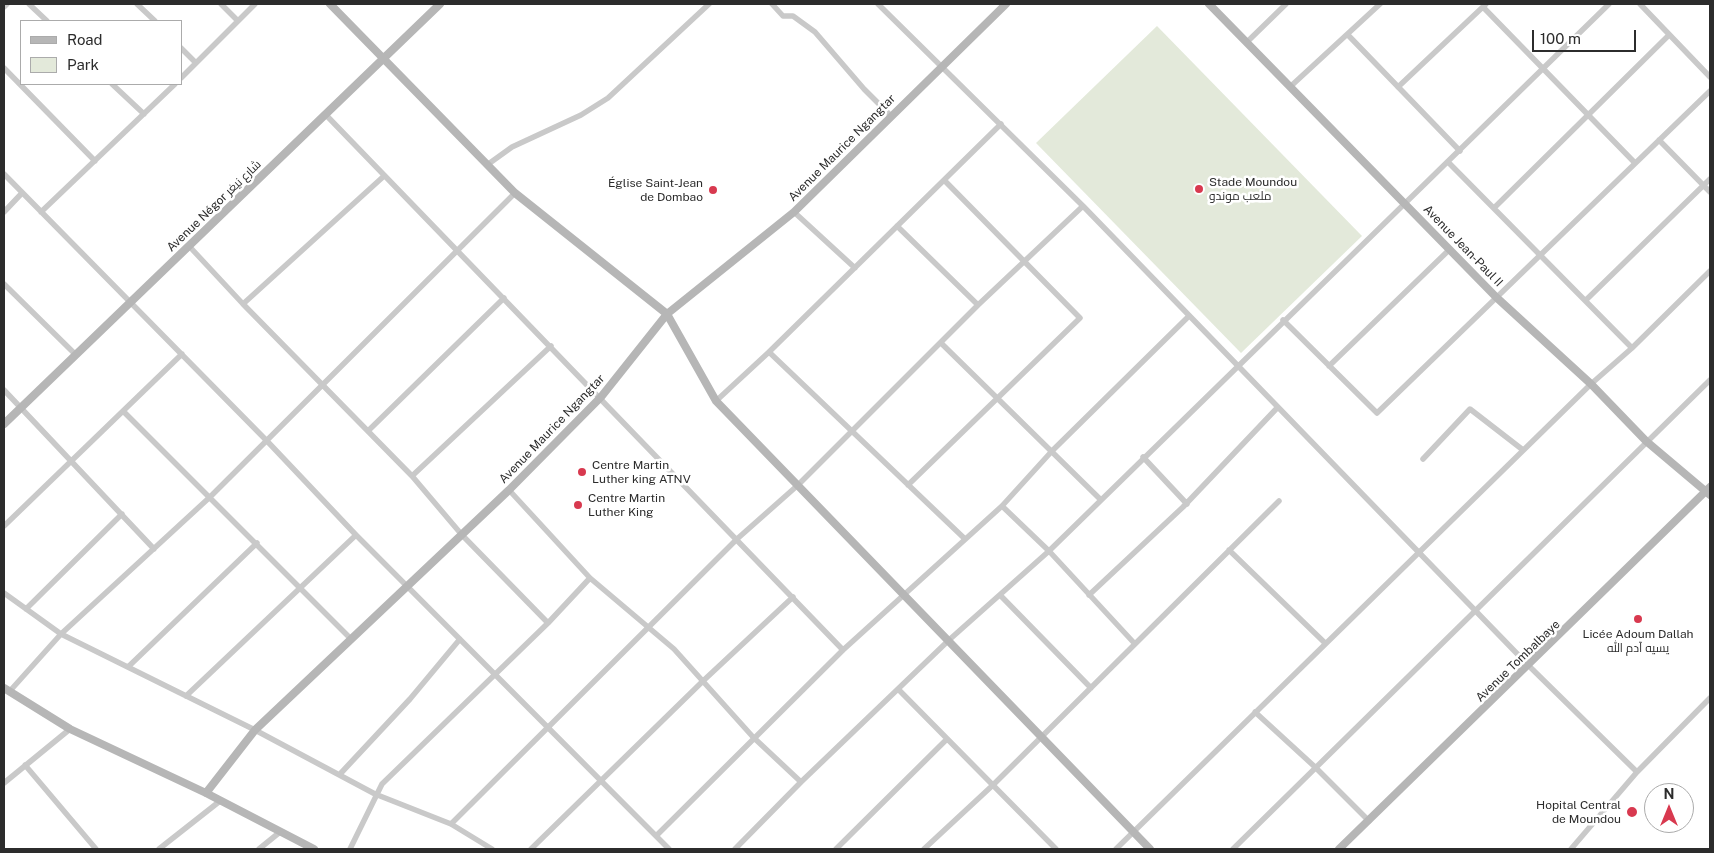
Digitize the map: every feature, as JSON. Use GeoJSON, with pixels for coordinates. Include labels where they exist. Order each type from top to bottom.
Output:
{"type":"FeatureCollection","features":[{"type":"Feature","properties":{"kind":"street"},"geometry":{"type":"LineString","coordinates":[[4,7],[7,4]]}},
{"type":"Feature","properties":{"kind":"street"},"geometry":{"type":"LineString","coordinates":[[29,4],[46,20]]}},
{"type":"Feature","properties":{"kind":"street"},"geometry":{"type":"LineString","coordinates":[[137,4],[154,20]]}},
{"type":"Feature","properties":{"kind":"street"},"geometry":{"type":"LineString","coordinates":[[221,4],[238,22]]}},
{"type":"Feature","properties":{"kind":"street"},"geometry":{"type":"LineString","coordinates":[[182,77],[255,4]]}},
{"type":"Feature","properties":{"kind":"street"},"geometry":{"type":"LineString","coordinates":[[330,4],[515,194],[666,314],[716,401],[1150,849]]}},
{"type":"Feature","properties":{"kind":"street","name":"Avenue Négor شارع نيغر"},"geometry":{"type":"LineString","coordinates":[[4,424],[440,4]]}},
{"type":"Feature","properties":{"kind":"street"},"geometry":{"type":"LineString","coordinates":[[487,165],[512,147],[580,115],[608,98],[709,4]]}},
{"type":"Feature","properties":{"kind":"street"},"geometry":{"type":"LineString","coordinates":[[772,4],[783,16],[793,16],[815,32],[864,89],[891,116]]}},
{"type":"Feature","properties":{"kind":"street"},"geometry":{"type":"LineString","coordinates":[[878,4],[1083,206],[1529,666],[1637,772]]}},
{"type":"Feature","properties":{"kind":"street","name":"Avenue Maurice Ngangtar"},"geometry":{"type":"LineString","coordinates":[[206,793],[255,730],[509,490],[601,397],[666,314],[794,212],[1006,4]]}},
{"type":"Feature","properties":{"kind":"street","name":"Avenue Jean-Paul II"},"geometry":{"type":"LineString","coordinates":[[1209,4],[1496,297],[1591,384],[1646,441],[1709,492]]}},
{"type":"Feature","properties":{"kind":"street"},"geometry":{"type":"LineString","coordinates":[[1247,42],[1286,4]]}},
{"type":"Feature","properties":{"kind":"street"},"geometry":{"type":"LineString","coordinates":[[1291,86],[1380,4]]}},
{"type":"Feature","properties":{"kind":"street"},"geometry":{"type":"LineString","coordinates":[[735,849],[801,782],[949,640],[1048,551],[1101,500],[1237,365],[1460,151],[1609,4]]}},
{"type":"Feature","properties":{"kind":"street"},"geometry":{"type":"LineString","coordinates":[[1640,4],[1710,77]]}},
{"type":"Feature","properties":{"kind":"street"},"geometry":{"type":"LineString","coordinates":[[1398,87],[1484,5],[1634,163]]}},
{"type":"Feature","properties":{"kind":"street"},"geometry":{"type":"LineString","coordinates":[[1348,35],[1460,151]]}},
{"type":"Feature","properties":{"kind":"street"},"geometry":{"type":"LineString","coordinates":[[1494,208],[1669,35]]}},
{"type":"Feature","properties":{"kind":"street"},"geometry":{"type":"LineString","coordinates":[[182,49],[196,63]]}},
{"type":"Feature","properties":{"kind":"street"},"geometry":{"type":"LineString","coordinates":[[4,68],[20,84]]}},
{"type":"Feature","properties":{"kind":"street"},"geometry":{"type":"LineString","coordinates":[[21,85],[95,161]]}},
{"type":"Feature","properties":{"kind":"street"},"geometry":{"type":"LineString","coordinates":[[113,85],[144,114]]}},
{"type":"Feature","properties":{"kind":"street"},"geometry":{"type":"LineString","coordinates":[[41,212],[174,85]]}},
{"type":"Feature","properties":{"kind":"street"},"geometry":{"type":"LineString","coordinates":[[1284,320],[1376,413],[1710,91]]}},
{"type":"Feature","properties":{"kind":"street"},"geometry":{"type":"LineString","coordinates":[[326,115],[601,397],[843,650]]}},
{"type":"Feature","properties":{"kind":"street"},"geometry":{"type":"LineString","coordinates":[[716,401],[769,352],[1001,124]]}},
{"type":"Feature","properties":{"kind":"street"},"geometry":{"type":"LineString","coordinates":[[1659,140],[1710,192]]}},
{"type":"Feature","properties":{"kind":"street"},"geometry":{"type":"LineString","coordinates":[[1448,162],[1632,348]]}},
{"type":"Feature","properties":{"kind":"street"},"geometry":{"type":"LineString","coordinates":[[4,174],[267,441],[356,535],[669,849]]}},
{"type":"Feature","properties":{"kind":"street"},"geometry":{"type":"LineString","coordinates":[[244,304],[384,176]]}},
{"type":"Feature","properties":{"kind":"street"},"geometry":{"type":"LineString","coordinates":[[1586,300],[1710,179]]}},
{"type":"Feature","properties":{"kind":"street"},"geometry":{"type":"LineString","coordinates":[[908,485],[1080,318],[944,180]]}},
{"type":"Feature","properties":{"kind":"street"},"geometry":{"type":"LineString","coordinates":[[4,212],[22,194]]}},
{"type":"Feature","properties":{"kind":"street"},"geometry":{"type":"LineString","coordinates":[[314,849],[206,793],[70,728],[7,690],[61,634],[210,497],[457,249],[515,194]]}},
{"type":"Feature","properties":{"kind":"street"},"geometry":{"type":"LineString","coordinates":[[451,824],[550,728],[737,539],[798,485],[978,306],[1083,206]]}},
{"type":"Feature","properties":{"kind":"street"},"geometry":{"type":"LineString","coordinates":[[794,212],[855,268]]}},
{"type":"Feature","properties":{"kind":"street"},"geometry":{"type":"LineString","coordinates":[[897,226],[978,306]]}},
{"type":"Feature","properties":{"kind":"street"},"geometry":{"type":"LineString","coordinates":[[189,246],[369,430],[412,476],[462,535],[548,623]]}},
{"type":"Feature","properties":{"kind":"street"},"geometry":{"type":"LineString","coordinates":[[1329,366],[1450,249]]}},
{"type":"Feature","properties":{"kind":"street"},"geometry":{"type":"LineString","coordinates":[[1116,849],[1418,552],[1710,271]]}},
{"type":"Feature","properties":{"kind":"street"},"geometry":{"type":"LineString","coordinates":[[4,284],[75,354]]}},
{"type":"Feature","properties":{"kind":"street"},"geometry":{"type":"LineString","coordinates":[[369,430],[504,298]]}},
{"type":"Feature","properties":{"kind":"street"},"geometry":{"type":"LineString","coordinates":[[656,836],[753,737],[843,650],[1002,506],[1052,451],[1189,316]]}},
{"type":"Feature","properties":{"kind":"street"},"geometry":{"type":"LineString","coordinates":[[941,343],[1101,500]]}},
{"type":"Feature","properties":{"kind":"street"},"geometry":{"type":"LineString","coordinates":[[412,476],[551,346]]}},
{"type":"Feature","properties":{"kind":"street"},"geometry":{"type":"LineString","coordinates":[[769,352],[965,539]]}},
{"type":"Feature","properties":{"kind":"street"},"geometry":{"type":"LineString","coordinates":[[4,526],[182,354]]}},
{"type":"Feature","properties":{"kind":"street"},"geometry":{"type":"LineString","coordinates":[[1233,849],[1710,380]]}},
{"type":"Feature","properties":{"kind":"street"},"geometry":{"type":"LineString","coordinates":[[4,390],[154,549]]}},
{"type":"Feature","properties":{"kind":"street"},"geometry":{"type":"LineString","coordinates":[[1089,595],[1187,504],[1278,407]]}},
{"type":"Feature","properties":{"kind":"street"},"geometry":{"type":"LineString","coordinates":[[1423,459],[1470,410],[1523,450]]}},
{"type":"Feature","properties":{"kind":"street"},"geometry":{"type":"LineString","coordinates":[[123,411],[351,639]]}},
{"type":"Feature","properties":{"kind":"street"},"geometry":{"type":"LineString","coordinates":[[1143,457],[1187,504]]}},
{"type":"Feature","properties":{"kind":"street"},"geometry":{"type":"LineString","coordinates":[[509,490],[590,578],[674,649],[753,737],[801,782]]}},
{"type":"Feature","properties":{"kind":"street","name":"Avenue Tombalbaye"},"geometry":{"type":"LineString","coordinates":[[1339,849],[1709,492]]}},
{"type":"Feature","properties":{"kind":"street"},"geometry":{"type":"LineString","coordinates":[[924,849],[1042,737],[1279,501]]}},
{"type":"Feature","properties":{"kind":"street"},"geometry":{"type":"LineString","coordinates":[[1002,506],[1048,551],[1135,644]]}},
{"type":"Feature","properties":{"kind":"street"},"geometry":{"type":"LineString","coordinates":[[26,609],[122,514]]}},
{"type":"Feature","properties":{"kind":"street"},"geometry":{"type":"LineString","coordinates":[[186,696],[356,535]]}},
{"type":"Feature","properties":{"kind":"street"},"geometry":{"type":"LineString","coordinates":[[128,666],[256,544]]}},
{"type":"Feature","properties":{"kind":"street"},"geometry":{"type":"LineString","coordinates":[[1229,550],[1325,643]]}},
{"type":"Feature","properties":{"kind":"street"},"geometry":{"type":"LineString","coordinates":[[350,849],[375,794],[401,764],[548,623],[590,578]]}},
{"type":"Feature","properties":{"kind":"street"},"geometry":{"type":"LineString","coordinates":[[4,593],[61,634],[255,730],[341,774],[375,794],[451,824],[492,849]]}},
{"type":"Feature","properties":{"kind":"street"},"geometry":{"type":"LineString","coordinates":[[1000,595],[1091,688]]}},
{"type":"Feature","properties":{"kind":"street"},"geometry":{"type":"LineString","coordinates":[[531,849],[703,681],[793,597]]}},
{"type":"Feature","properties":{"kind":"street"},"geometry":{"type":"LineString","coordinates":[[341,774],[410,699],[460,639]]}},
{"type":"Feature","properties":{"kind":"street"},"geometry":{"type":"LineString","coordinates":[[898,689],[1056,849]]}},
{"type":"Feature","properties":{"kind":"street"},"geometry":{"type":"LineString","coordinates":[[1571,849],[1637,772],[1710,698]]}},
{"type":"Feature","properties":{"kind":"street"},"geometry":{"type":"LineString","coordinates":[[1255,712],[1316,767],[1369,821]]}},
{"type":"Feature","properties":{"kind":"street"},"geometry":{"type":"LineString","coordinates":[[4,783],[70,728]]}},
{"type":"Feature","properties":{"kind":"street"},"geometry":{"type":"LineString","coordinates":[[836,849],[948,739]]}},
{"type":"Feature","properties":{"kind":"street"},"geometry":{"type":"LineString","coordinates":[[25,765],[96,849]]}},
{"type":"Feature","properties":{"kind":"street"},"geometry":{"type":"LineString","coordinates":[[159,849],[220,801]]}},
{"type":"Feature","properties":{"kind":"street"},"geometry":{"type":"LineString","coordinates":[[260,849],[280,832]]}},
{"type":"Feature","properties":{"kind":"green space","name":"Stade Moundou ملعب موندو"},"geometry":{"type":"Polygon","coordinates":[[[1157,26],[1362,236],[1241,353],[1036,143],[1157,26]]]}},
{"type":"Feature","properties":{"kind":"place","name":"Stade Moundou ملعب موندو"},"geometry":{"type":"Point","coordinates":[1199,189]}},
{"type":"Feature","properties":{"kind":"place","name":"Église Saint-Jean de Dombao"},"geometry":{"type":"Point","coordinates":[713,190]}},
{"type":"Feature","properties":{"kind":"place","name":"Centre Martin Luther king ATNV"},"geometry":{"type":"Point","coordinates":[582,472]}},
{"type":"Feature","properties":{"kind":"place","name":"Centre Martin Luther King"},"geometry":{"type":"Point","coordinates":[578,505]}},
{"type":"Feature","properties":{"kind":"place","name":"Licée Adoum Dallah يسيه آدم الله"},"geometry":{"type":"Point","coordinates":[1638,619]}},
{"type":"Feature","properties":{"kind":"place","name":"Hopital Central de Moundou"},"geometry":{"type":"Point","coordinates":[1632,812]}}]}
